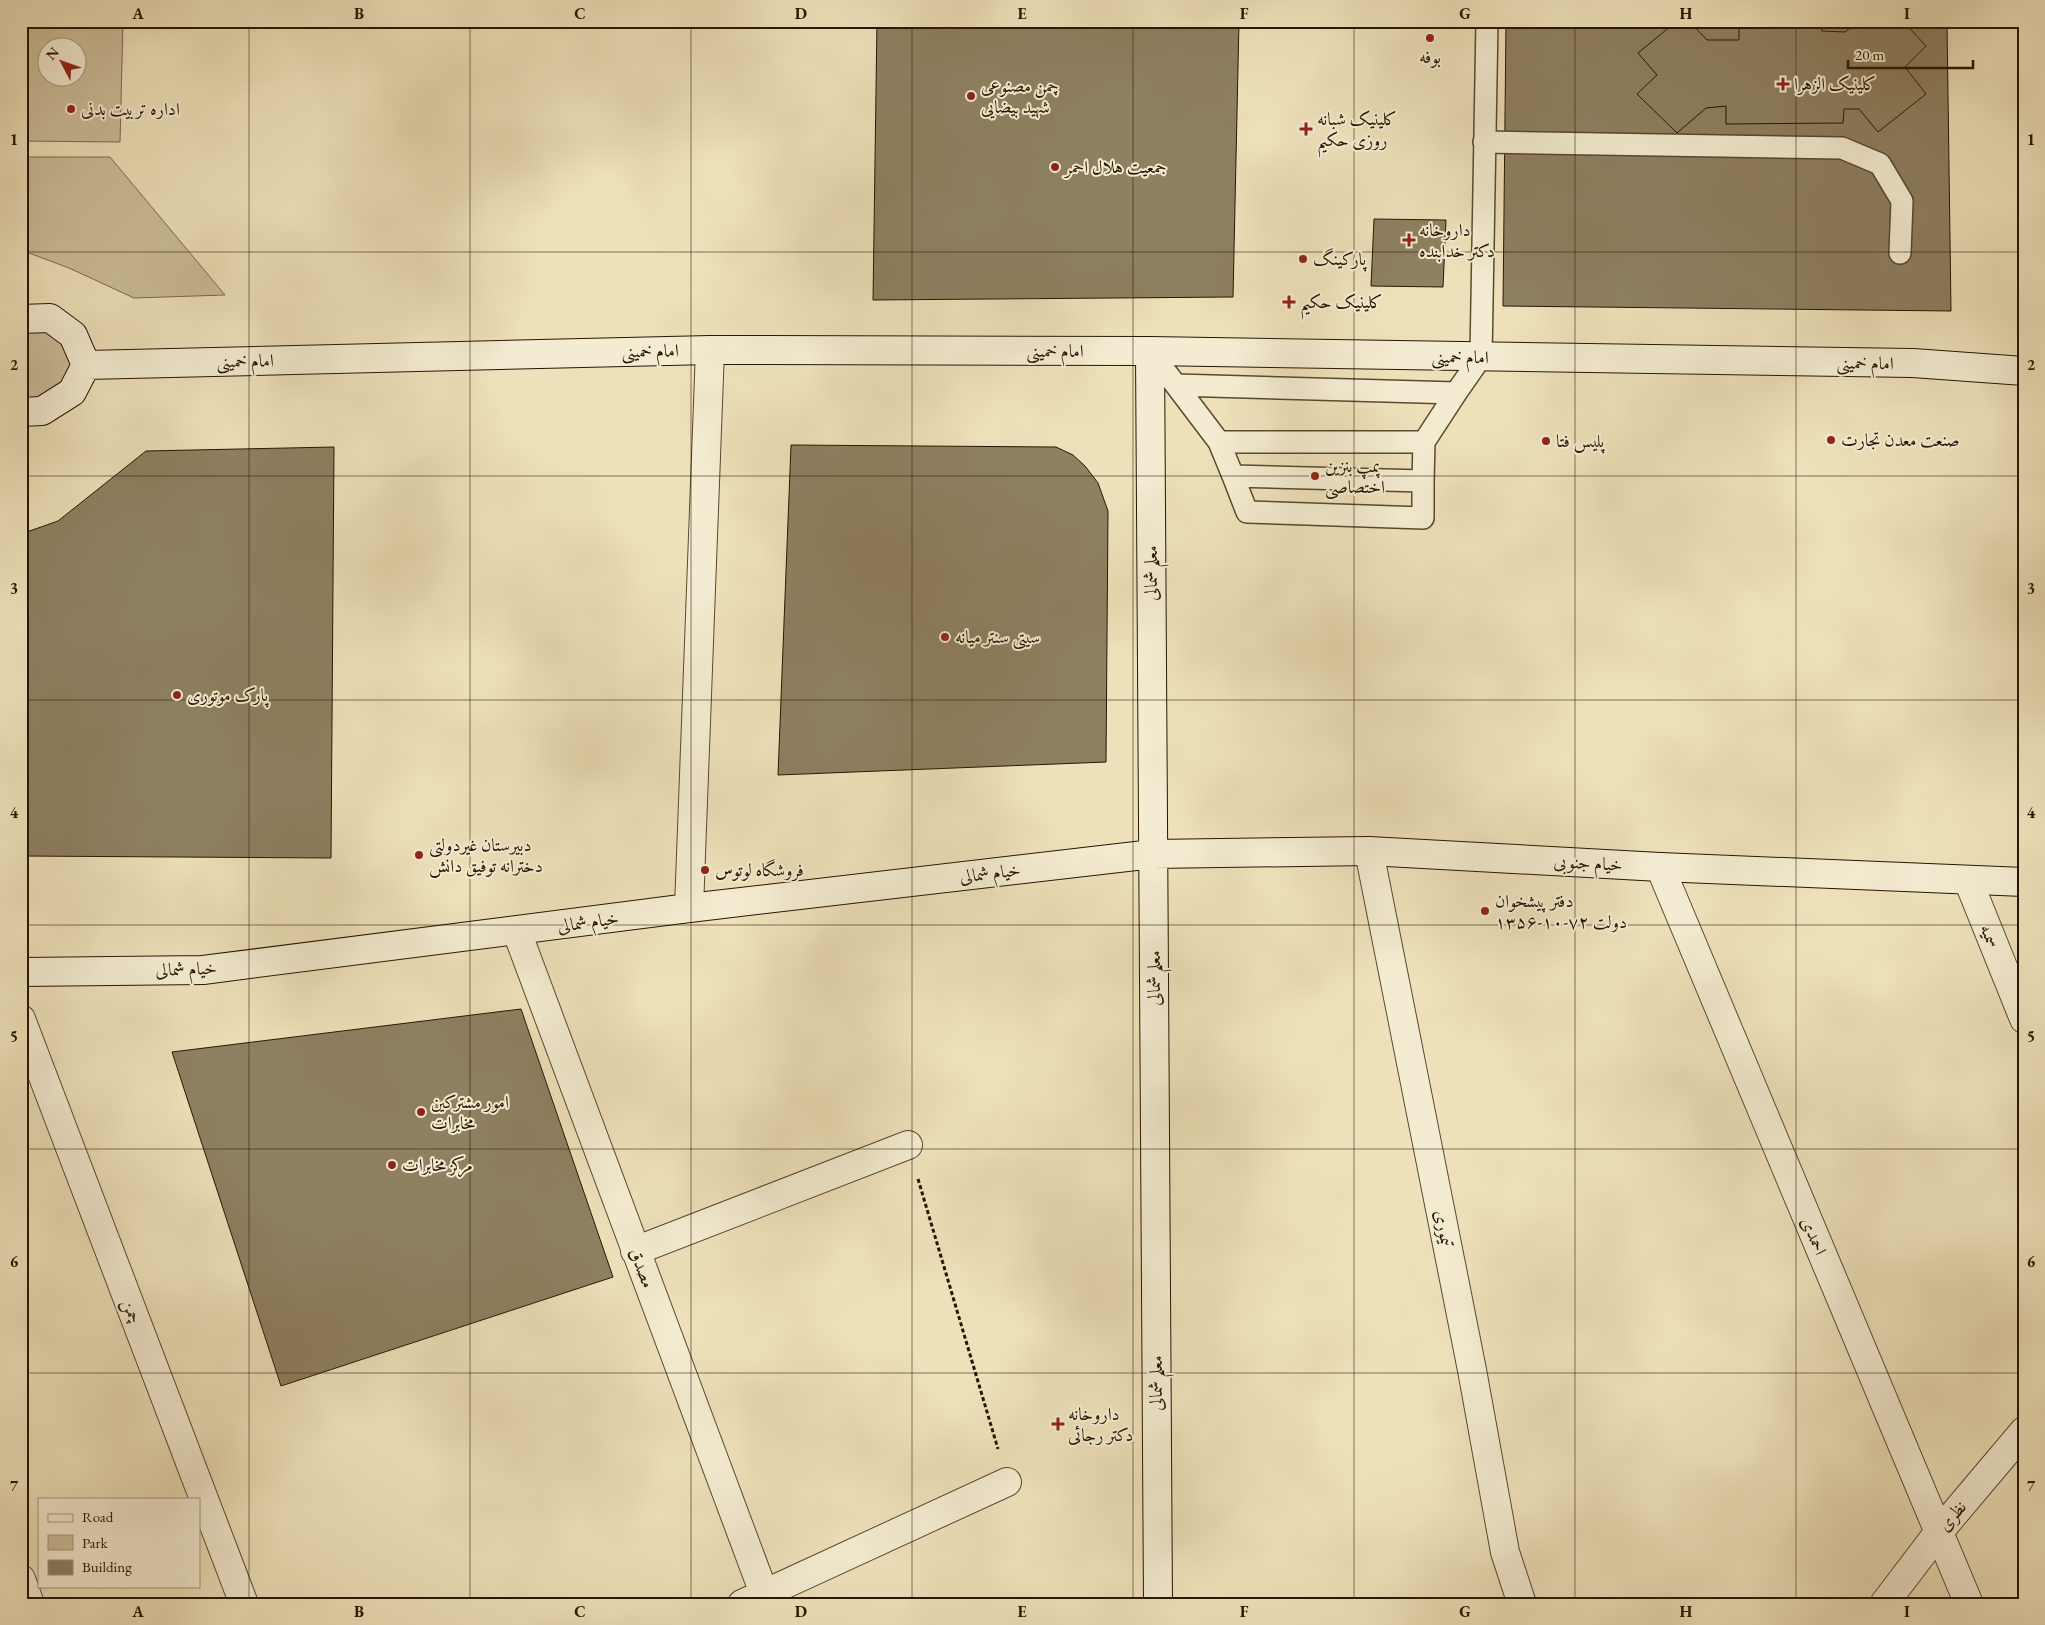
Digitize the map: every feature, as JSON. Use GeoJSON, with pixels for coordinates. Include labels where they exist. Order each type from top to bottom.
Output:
{"type":"FeatureCollection","features":[{"type":"Feature","properties":{"kind":"street"},"geometry":{"type":"LineString","coordinates":[[21,318],[50,318],[73,335],[86,365],[72,392],[42,411],[21,412]]}},
{"type":"Feature","properties":{"kind":"street","name":"امام خمینی"},"geometry":{"type":"LineString","coordinates":[[86,365],[710,350],[1150,351],[1903,363],[2024,371]]}},
{"type":"Feature","properties":{"kind":"street"},"geometry":{"type":"LineString","coordinates":[[689,908],[710,350]]}},
{"type":"Feature","properties":{"kind":"street","name":"معلم شمالی"},"geometry":{"type":"LineString","coordinates":[[1150,351],[1158,1604]]}},
{"type":"Feature","properties":{"kind":"street","name":"خیام جنوبی"},"geometry":{"type":"LineString","coordinates":[[1153,854],[1369,851],[1660,867],[2024,882]]}},
{"type":"Feature","properties":{"kind":"street","name":"تیموری"},"geometry":{"type":"LineString","coordinates":[[1369,851],[1470,1361],[1505,1552],[1522,1604]]}},
{"type":"Feature","properties":{"kind":"street","name":"خیام شمالی"},"geometry":{"type":"LineString","coordinates":[[21,972],[203,970],[516,932],[689,908],[1153,854]]}},
{"type":"Feature","properties":{"kind":"street","name":"احمدی"},"geometry":{"type":"LineString","coordinates":[[1660,867],[1969,1604]]}},
{"type":"Feature","properties":{"kind":"street","name":"سميه"},"geometry":{"type":"LineString","coordinates":[[1968,880],[2024,1019]]}},
{"type":"Feature","properties":{"kind":"street","name":"مصدق"},"geometry":{"type":"LineString","coordinates":[[516,932],[635,1250],[758,1600]]}},
{"type":"Feature","properties":{"kind":"street","name":"چمن"},"geometry":{"type":"LineString","coordinates":[[21,1019],[244,1604]]}},
{"type":"Feature","properties":{"kind":"street"},"geometry":{"type":"LineString","coordinates":[[635,1250],[908,1145]]}},
{"type":"Feature","properties":{"kind":"street","name":"نظری"},"geometry":{"type":"LineString","coordinates":[[1884,1604],[1938,1533],[2024,1431]]}},
{"type":"Feature","properties":{"kind":"street"},"geometry":{"type":"LineString","coordinates":[[758,1600],[1007,1482]]}},
{"type":"Feature","properties":{"kind":"street"},"geometry":{"type":"LineString","coordinates":[[21,1579],[30,1604]]}},
{"type":"Feature","properties":{"kind":"lane"},"geometry":{"type":"LineString","coordinates":[[1150,351],[1219,442],[1247,512],[1423,518],[1424,442],[1481,357],[1487,21]]}},
{"type":"Feature","properties":{"kind":"lane"},"geometry":{"type":"LineString","coordinates":[[1484,142],[1842,148],[1880,164],[1902,201],[1900,253]]}},
{"type":"Feature","properties":{"kind":"lane"},"geometry":{"type":"LineString","coordinates":[[1176,385],[1456,393]]}},
{"type":"Feature","properties":{"kind":"lane"},"geometry":{"type":"LineString","coordinates":[[1219,442],[1424,442]]}},
{"type":"Feature","properties":{"kind":"lane"},"geometry":{"type":"LineString","coordinates":[[1233,476],[1423,481]]}},
{"type":"Feature","properties":{"kind":"path"},"geometry":{"type":"LineString","coordinates":[[908,1145],[1007,1482]]}},
{"type":"Feature","properties":{"kind":"green space","name":"اداره تربیت بدنی"},"geometry":{"type":"Polygon","coordinates":[[[21,21],[123,21],[120,142],[21,141],[21,21]]]}},
{"type":"Feature","properties":{"kind":"green space"},"geometry":{"type":"Polygon","coordinates":[[[21,157],[110,157],[225,295],[134,298],[69,268],[21,250],[21,157]]]}},
{"type":"Feature","properties":{"kind":"green space"},"geometry":{"type":"Polygon","coordinates":[[[21,330],[41,331],[54,336],[68,355],[72,365],[63,384],[38,400],[21,401],[21,330]]]}},
{"type":"Feature","properties":{"kind":"building","name":"جمعیت هلال احمر"},"geometry":{"type":"Polygon","coordinates":[[[877,21],[1239,21],[1233,297],[873,300],[877,21]]]}},
{"type":"Feature","properties":{"kind":"building"},"geometry":{"type":"Polygon","coordinates":[[[1506,21],[1947,21],[1951,311],[1503,306],[1506,21]]]}},
{"type":"Feature","properties":{"kind":"building","name":"کلینیک الزهرا"},"geometry":{"type":"Polygon","coordinates":[[[1677,21],[1689,21],[1707,40],[1739,40],[1739,21],[1821,21],[1822,31],[1845,32],[1859,21],[1903,21],[1926,46],[1905,67],[1926,94],[1878,132],[1859,109],[1844,109],[1843,123],[1726,124],[1726,106],[1706,108],[1677,133],[1637,94],[1657,75],[1638,53],[1677,21]]]}},
{"type":"Feature","properties":{"kind":"building","name":"داروخانه دکتر خدابنده"},"geometry":{"type":"Polygon","coordinates":[[[1374,219],[1446,220],[1443,287],[1371,286],[1374,219]]]}},
{"type":"Feature","properties":{"kind":"building","name":"سیتی سنتر میانه"},"geometry":{"type":"Polygon","coordinates":[[[791,445],[1056,447],[1073,455],[1085,466],[1098,483],[1108,511],[1106,762],[778,775],[791,445]]]}},
{"type":"Feature","properties":{"kind":"building","name":"پارک موتوری"},"geometry":{"type":"Polygon","coordinates":[[[334,447],[331,858],[21,856],[21,534],[58,521],[146,451],[334,447]]]}},
{"type":"Feature","properties":{"kind":"building","name":"مرکز مخابرات"},"geometry":{"type":"Polygon","coordinates":[[[521,1009],[613,1277],[281,1386],[172,1052],[521,1009]]]}},
{"type":"Feature","properties":{"kind":"place","name":"بوفه"},"geometry":{"type":"Point","coordinates":[1430,38]}},
{"type":"Feature","properties":{"kind":"place","name":"کلینیک الزهرا"},"geometry":{"type":"Point","coordinates":[1783,84]}},
{"type":"Feature","properties":{"kind":"place","name":"چمن مصنوعی شهید بیضایی"},"geometry":{"type":"Point","coordinates":[971,96]}},
{"type":"Feature","properties":{"kind":"place","name":"اداره تربیت بدنی"},"geometry":{"type":"Point","coordinates":[71,109]}},
{"type":"Feature","properties":{"kind":"place","name":"کلینیک شبانه روزی حکیم"},"geometry":{"type":"Point","coordinates":[1306,129]}},
{"type":"Feature","properties":{"kind":"place","name":"جمعیت هلال احمر"},"geometry":{"type":"Point","coordinates":[1055,167]}},
{"type":"Feature","properties":{"kind":"place","name":"داروخانه دکتر خدابنده"},"geometry":{"type":"Point","coordinates":[1409,240]}},
{"type":"Feature","properties":{"kind":"place","name":"پارکینگ"},"geometry":{"type":"Point","coordinates":[1303,259]}},
{"type":"Feature","properties":{"kind":"place","name":"کلینیک حکیم"},"geometry":{"type":"Point","coordinates":[1289,302]}},
{"type":"Feature","properties":{"kind":"place","name":"صنعت معدن تجارت"},"geometry":{"type":"Point","coordinates":[1831,440]}},
{"type":"Feature","properties":{"kind":"place","name":"پلیس فتا"},"geometry":{"type":"Point","coordinates":[1546,441]}},
{"type":"Feature","properties":{"kind":"place","name":"پمپ بنزین اختصاصی"},"geometry":{"type":"Point","coordinates":[1315,476]}},
{"type":"Feature","properties":{"kind":"place","name":"سیتی سنتر میانه"},"geometry":{"type":"Point","coordinates":[945,637]}},
{"type":"Feature","properties":{"kind":"place","name":"پارک موتوری"},"geometry":{"type":"Point","coordinates":[177,695]}},
{"type":"Feature","properties":{"kind":"place","name":"دبیرستان غیردولتی دخترانه توفیق دانش"},"geometry":{"type":"Point","coordinates":[419,855]}},
{"type":"Feature","properties":{"kind":"place","name":"فروشگاه لوتوس"},"geometry":{"type":"Point","coordinates":[705,870]}},
{"type":"Feature","properties":{"kind":"place","name":"دفتر پیشخوان دولت ۷۲-۱۰-۱۳۵۶"},"geometry":{"type":"Point","coordinates":[1485,911]}},
{"type":"Feature","properties":{"kind":"place","name":"امور مشترکین مخابرات"},"geometry":{"type":"Point","coordinates":[421,1112]}},
{"type":"Feature","properties":{"kind":"place","name":"مرکز مخابرات"},"geometry":{"type":"Point","coordinates":[392,1165]}},
{"type":"Feature","properties":{"kind":"place","name":"داروخانه دکتر رجائی"},"geometry":{"type":"Point","coordinates":[1058,1424]}}]}
